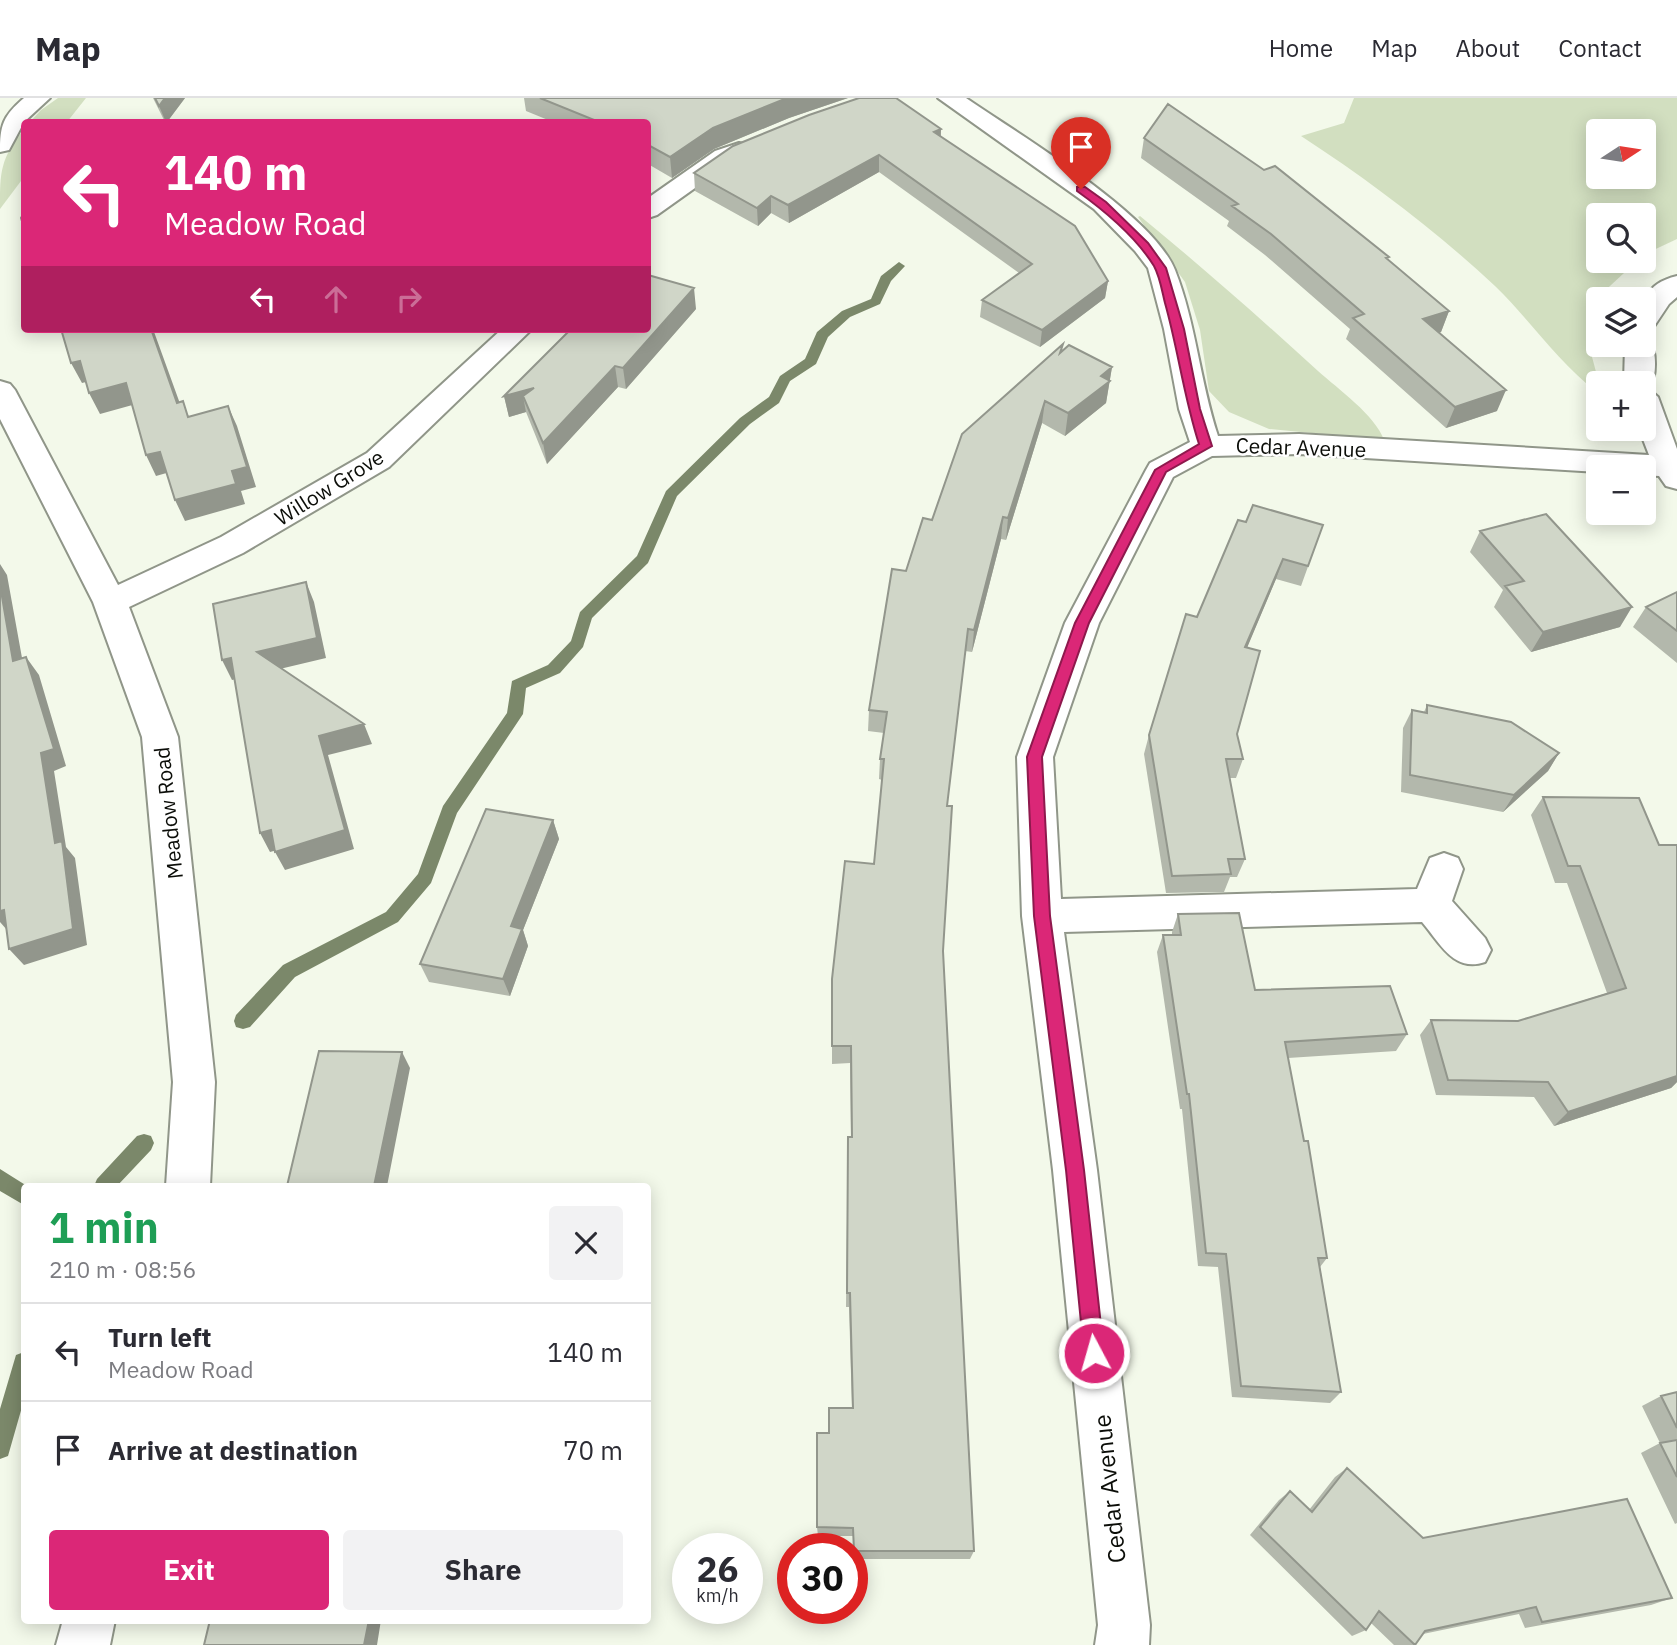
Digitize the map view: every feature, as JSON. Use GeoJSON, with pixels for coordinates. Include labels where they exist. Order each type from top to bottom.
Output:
{"type":"FeatureCollection","features":[{"type":"Feature","properties":{"kind":"street"},"geometry":{"type":"LineString","coordinates":[[950,98],[1102,204],[1144,245],[1161,268],[1178,329],[1194,409],[1206,446]]}},
{"type":"Feature","properties":{"kind":"street"},"geometry":{"type":"LineString","coordinates":[[0,101],[34,101]]}},
{"type":"Feature","properties":{"kind":"street"},"geometry":{"type":"LineString","coordinates":[[0,145],[34,101]]}},
{"type":"Feature","properties":{"kind":"street"},"geometry":{"type":"LineString","coordinates":[[651,207],[724,156],[762,141]]}},
{"type":"Feature","properties":{"kind":"street"},"geometry":{"type":"LineString","coordinates":[[1656,301],[1677,284]]}},
{"type":"Feature","properties":{"kind":"street","name":"Willow Grove"},"geometry":{"type":"LineString","coordinates":[[110,602],[232,545],[378,460],[514,333]]}},
{"type":"Feature","properties":{"kind":"street","name":"Meadow Road"},"geometry":{"type":"LineString","coordinates":[[0,390],[110,602],[160,737],[194,1082],[188,1183]]}},
{"type":"Feature","properties":{"kind":"street"},"geometry":{"type":"LineString","coordinates":[[1656,431],[1672,472]]}},
{"type":"Feature","properties":{"kind":"street","name":"Cedar Avenue"},"geometry":{"type":"LineString","coordinates":[[1122,1645],[1124,1625],[1075,1170],[1042,916],[1035,757],[1082,623],[1161,470],[1206,446],[1299,444],[1672,472]]}},
{"type":"Feature","properties":{"kind":"street"},"geometry":{"type":"LineString","coordinates":[[1431,905],[1444,869]]}},
{"type":"Feature","properties":{"kind":"street"},"geometry":{"type":"LineString","coordinates":[[1042,916],[1431,905],[1471,950]]}},
{"type":"Feature","properties":{"kind":"street"},"geometry":{"type":"LineString","coordinates":[[83,1645],[88,1624]]}},
{"type":"Feature","properties":{"kind":"green space"},"geometry":{"type":"Polygon","coordinates":[[[58,98],[86,98],[69,119],[33,119],[58,98]]]}},
{"type":"Feature","properties":{"kind":"green space"},"geometry":{"type":"Polygon","coordinates":[[[1354,98],[1677,98],[1677,239],[1656,249],[1656,203],[1586,203],[1586,273],[1624,273],[1609,287],[1586,287],[1586,357],[1592,357],[1596,371],[1586,371],[1586,383],[1557,355],[1508,299],[1449,245],[1401,207],[1301,136],[1344,123],[1354,98]]]}},
{"type":"Feature","properties":{"kind":"green space"},"geometry":{"type":"Polygon","coordinates":[[[21,133],[21,181],[0,209],[3,166],[21,133]]]}},
{"type":"Feature","properties":{"kind":"green space"},"geometry":{"type":"Polygon","coordinates":[[[1138,217],[1355,403],[1373,421],[1384,440],[1269,429],[1229,412],[1209,391],[1200,330],[1185,282],[1138,217]]]}},
{"type":"Feature","properties":{"kind":"building"},"geometry":{"type":"Polygon","coordinates":[[[155,98],[165,98],[159,106],[155,98]]]}},
{"type":"Feature","properties":{"kind":"building"},"geometry":{"type":"Polygon","coordinates":[[[540,98],[787,98],[713,128],[670,157],[651,147],[651,119],[592,119],[540,98]]]}},
{"type":"Feature","properties":{"kind":"building"},"geometry":{"type":"Polygon","coordinates":[[[859,98],[896,98],[941,129],[934,132],[1075,226],[1108,281],[1042,330],[982,300],[1032,264],[879,155],[788,205],[771,196],[757,208],[694,173],[733,146],[859,98]]]}},
{"type":"Feature","properties":{"kind":"building"},"geometry":{"type":"Polygon","coordinates":[[[1168,104],[1264,170],[1275,166],[1389,257],[1386,258],[1449,311],[1423,319],[1506,390],[1455,407],[1353,318],[1364,314],[1271,234],[1232,206],[1238,204],[1144,138],[1168,104]]]}},
{"type":"Feature","properties":{"kind":"building"},"geometry":{"type":"Polygon","coordinates":[[[651,276],[694,288],[623,368],[615,366],[543,443],[523,396],[534,388],[504,396],[567,333],[651,333],[651,276]]]}},
{"type":"Feature","properties":{"kind":"building"},"geometry":{"type":"Polygon","coordinates":[[[62,333],[152,333],[177,403],[183,401],[188,417],[228,406],[247,467],[232,471],[236,484],[175,500],[160,452],[146,455],[126,383],[89,393],[80,361],[71,363],[62,333]]]}},
{"type":"Feature","properties":{"kind":"building"},"geometry":{"type":"Polygon","coordinates":[[[1063,344],[1060,353],[1069,345],[1112,367],[1101,376],[1110,381],[1068,413],[1045,401],[1008,518],[1003,517],[974,630],[968,629],[947,806],[952,806],[943,951],[974,1551],[868,1551],[868,1533],[853,1533],[853,1528],[817,1527],[817,1433],[829,1433],[829,1408],[853,1408],[850,1293],[847,1293],[848,1137],[852,1137],[851,1046],[832,1046],[832,979],[845,861],[874,864],[884,759],[880,759],[887,712],[869,710],[892,569],[906,571],[923,518],[932,520],[962,434],[1063,344]]]}},
{"type":"Feature","properties":{"kind":"building"},"geometry":{"type":"Polygon","coordinates":[[[1253,505],[1323,525],[1308,566],[1283,559],[1245,647],[1260,651],[1237,734],[1243,759],[1226,759],[1245,859],[1228,859],[1231,874],[1172,876],[1149,735],[1186,614],[1197,617],[1238,520],[1246,522],[1253,505]]]}},
{"type":"Feature","properties":{"kind":"building"},"geometry":{"type":"Polygon","coordinates":[[[1546,514],[1632,607],[1543,632],[1505,586],[1524,581],[1480,531],[1546,514]]]}},
{"type":"Feature","properties":{"kind":"building"},"geometry":{"type":"Polygon","coordinates":[[[306,582],[317,638],[257,652],[364,724],[319,736],[345,830],[275,852],[271,830],[260,833],[231,658],[222,660],[213,604],[306,582]]]}},
{"type":"Feature","properties":{"kind":"building"},"geometry":{"type":"Polygon","coordinates":[[[0,585],[13,661],[26,657],[54,749],[41,753],[55,843],[62,841],[73,929],[9,949],[4,910],[0,911],[0,585]]]}},
{"type":"Feature","properties":{"kind":"building"},"geometry":{"type":"Polygon","coordinates":[[[1677,592],[1677,631],[1646,607],[1677,592]]]}},
{"type":"Feature","properties":{"kind":"building"},"geometry":{"type":"Polygon","coordinates":[[[1427,705],[1511,722],[1559,753],[1514,795],[1410,775],[1412,710],[1427,713],[1427,705]]]}},
{"type":"Feature","properties":{"kind":"building"},"geometry":{"type":"Polygon","coordinates":[[[1543,797],[1639,798],[1659,845],[1677,845],[1677,1076],[1568,1112],[1548,1082],[1448,1080],[1431,1020],[1518,1021],[1626,988],[1580,866],[1568,866],[1543,797]]]}},
{"type":"Feature","properties":{"kind":"building"},"geometry":{"type":"Polygon","coordinates":[[[486,809],[553,820],[511,926],[522,929],[503,979],[420,964],[486,809]]]}},
{"type":"Feature","properties":{"kind":"building"},"geometry":{"type":"Polygon","coordinates":[[[1239,913],[1255,990],[1390,986],[1407,1034],[1285,1042],[1304,1141],[1308,1141],[1327,1258],[1318,1258],[1341,1392],[1241,1386],[1226,1254],[1206,1253],[1189,1094],[1163,935],[1181,935],[1178,914],[1239,913]]]}},
{"type":"Feature","properties":{"kind":"building"},"geometry":{"type":"Polygon","coordinates":[[[319,1051],[402,1052],[375,1183],[288,1183],[319,1051]]]}},
{"type":"Feature","properties":{"kind":"building"},"geometry":{"type":"Polygon","coordinates":[[[1677,1392],[1677,1428],[1661,1396],[1677,1392]]]}},
{"type":"Feature","properties":{"kind":"building"},"geometry":{"type":"Polygon","coordinates":[[[1677,1440],[1677,1477],[1660,1443],[1677,1440]]]}},
{"type":"Feature","properties":{"kind":"building"},"geometry":{"type":"Polygon","coordinates":[[[1347,1468],[1423,1538],[1627,1499],[1672,1598],[1542,1622],[1536,1607],[1425,1631],[1415,1645],[1379,1611],[1366,1630],[1260,1527],[1290,1491],[1312,1512],[1347,1468]]]}},
{"type":"Feature","properties":{"kind":"building"},"geometry":{"type":"Polygon","coordinates":[[[209,1624],[368,1624],[364,1645],[204,1645],[209,1624]]]}},
{"type":"Feature","properties":{"kind":"waterway"},"geometry":{"type":"LineString","coordinates":[[243,1021],[289,971],[392,917],[425,878],[449,811],[515,714],[518,685],[554,669],[578,643],[585,616],[643,559],[671,494],[745,421],[774,400],[785,379],[811,361],[822,335],[846,314],[876,301],[885,279],[899,266]]}},
{"type":"Feature","properties":{"kind":"waterway"},"geometry":{"type":"LineString","coordinates":[[107,1183],[144,1143]]}},
{"type":"Feature","properties":{"kind":"waterway"},"geometry":{"type":"LineString","coordinates":[[0,1179],[21,1194]]}},
{"type":"Feature","properties":{"kind":"waterway"},"geometry":{"type":"LineString","coordinates":[[0,1448],[21,1374]]}},
{"type":"Feature","properties":{"kind":"route"},"geometry":{"type":"LineString","coordinates":[[1081,189],[1102,204],[1144,245],[1161,268],[1178,329],[1194,409],[1206,446],[1161,470],[1082,623],[1035,757],[1042,916],[1075,1170],[1094,1353]]}}]}
